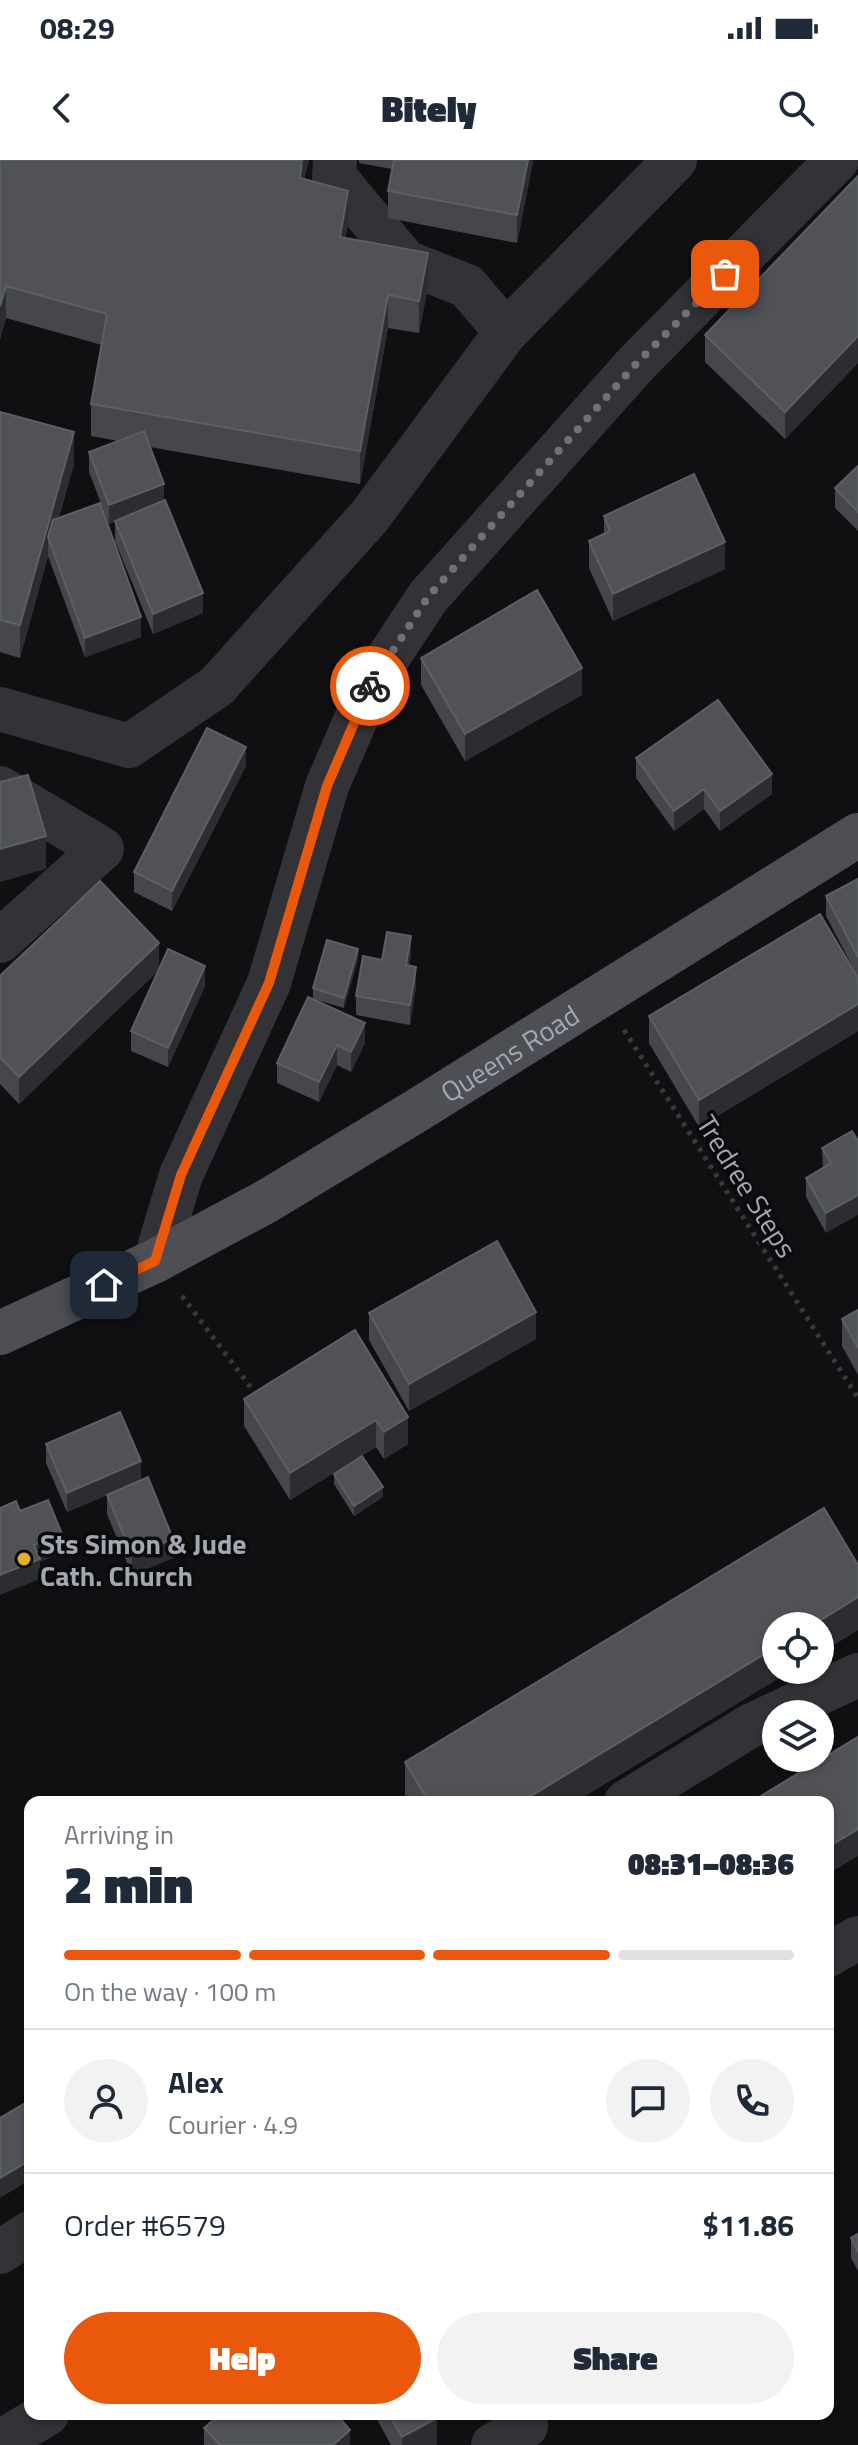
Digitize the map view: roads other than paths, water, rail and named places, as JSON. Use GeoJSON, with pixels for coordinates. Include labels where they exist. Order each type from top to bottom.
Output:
{"type":"FeatureCollection","features":[{"type":"Feature","properties":{"kind":"main road","name":"Queens Road"},"geometry":{"type":"LineString","coordinates":[[0,1333],[155,1261],[267,1201],[858,835]]}},
{"type":"Feature","properties":{"kind":"street"},"geometry":{"type":"LineString","coordinates":[[335,160],[334,176],[406,262],[467,286],[506,332]]}},
{"type":"Feature","properties":{"kind":"street"},"geometry":{"type":"LineString","coordinates":[[633,203],[641,160]]}},
{"type":"Feature","properties":{"kind":"street"},"geometry":{"type":"LineString","coordinates":[[0,709],[129,746],[217,686],[369,517],[506,332],[675,160]]}},
{"type":"Feature","properties":{"kind":"street"},"geometry":{"type":"LineString","coordinates":[[155,1261],[181,1175],[269,983],[327,786],[372,682],[428,597],[636,364],[837,160]]}},
{"type":"Feature","properties":{"kind":"street"},"geometry":{"type":"LineString","coordinates":[[0,788],[102,849],[0,941]]}},
{"type":"Feature","properties":{"kind":"street"},"geometry":{"type":"LineString","coordinates":[[636,1796],[750,1726],[858,1675]]}},
{"type":"Feature","properties":{"kind":"street"},"geometry":{"type":"LineString","coordinates":[[834,1952],[858,1938]]}},
{"type":"Feature","properties":{"kind":"street"},"geometry":{"type":"LineString","coordinates":[[0,2252],[24,2237]]}},
{"type":"Feature","properties":{"kind":"street"},"geometry":{"type":"LineString","coordinates":[[0,2442],[37,2420]]}},
{"type":"Feature","properties":{"kind":"place","name":"Sts Simon & Jude Cath. Church"},"geometry":{"type":"Point","coordinates":[24,1559]}}]}
